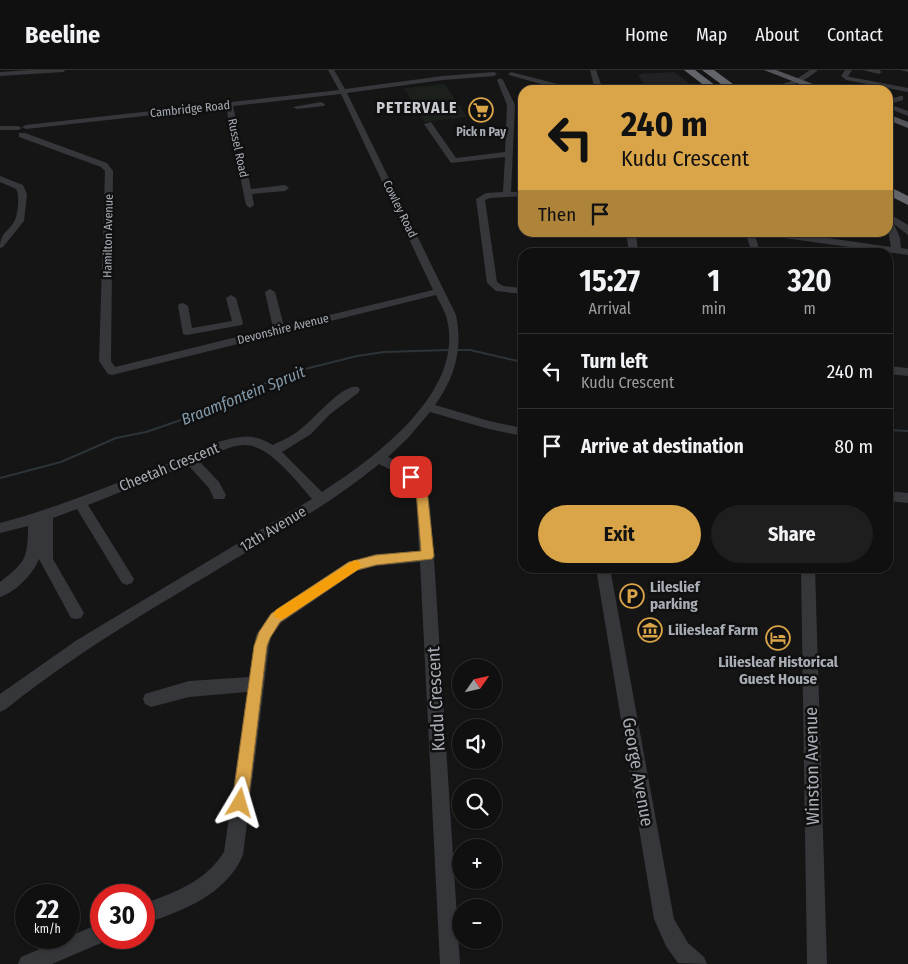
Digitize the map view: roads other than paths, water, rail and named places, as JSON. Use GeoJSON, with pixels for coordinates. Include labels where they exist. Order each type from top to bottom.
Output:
{"type":"FeatureCollection","features":[{"type":"Feature","properties":{"kind":"highway"},"geometry":{"type":"LineString","coordinates":[[689,70],[710,85]]}},
{"type":"Feature","properties":{"kind":"highway"},"geometry":{"type":"LineString","coordinates":[[707,70],[729,85]]}},
{"type":"Feature","properties":{"kind":"highway"},"geometry":{"type":"LineString","coordinates":[[893,193],[907,201]]}},
{"type":"Feature","properties":{"kind":"highway"},"geometry":{"type":"LineString","coordinates":[[893,206],[908,214]]}},
{"type":"Feature","properties":{"kind":"main road"},"geometry":{"type":"LineString","coordinates":[[759,70],[798,77],[812,85]]}},
{"type":"Feature","properties":{"kind":"main road"},"geometry":{"type":"LineString","coordinates":[[770,70],[798,77],[813,85]]}},
{"type":"Feature","properties":{"kind":"main road"},"geometry":{"type":"LineString","coordinates":[[893,117],[908,123]]}},
{"type":"Feature","properties":{"kind":"street"},"geometry":{"type":"LineString","coordinates":[[0,74],[63,70]]}},
{"type":"Feature","properties":{"kind":"street"},"geometry":{"type":"LineString","coordinates":[[438,70],[444,80]]}},
{"type":"Feature","properties":{"kind":"street"},"geometry":{"type":"LineString","coordinates":[[593,70],[598,85]]}},
{"type":"Feature","properties":{"kind":"street"},"geometry":{"type":"LineString","coordinates":[[849,70],[844,76],[848,79],[881,85]]}},
{"type":"Feature","properties":{"kind":"street"},"geometry":{"type":"LineString","coordinates":[[866,70],[879,72]]}},
{"type":"Feature","properties":{"kind":"street"},"geometry":{"type":"LineString","coordinates":[[332,72],[347,87],[365,90]]}},
{"type":"Feature","properties":{"kind":"street","name":"Cowley Road"},"geometry":{"type":"LineString","coordinates":[[332,72],[339,92],[359,128]]}},
{"type":"Feature","properties":{"kind":"street"},"geometry":{"type":"LineString","coordinates":[[503,77],[511,99],[508,194]]}},
{"type":"Feature","properties":{"kind":"street","name":"Cambridge Road"},"geometry":{"type":"LineString","coordinates":[[503,77],[544,85]]}},
{"type":"Feature","properties":{"kind":"street","name":"Cambridge Road"},"geometry":{"type":"LineString","coordinates":[[15,132],[50,124],[444,80],[503,77],[540,85]]}},
{"type":"Feature","properties":{"kind":"street"},"geometry":{"type":"LineString","coordinates":[[779,85],[798,77]]}},
{"type":"Feature","properties":{"kind":"street"},"geometry":{"type":"LineString","coordinates":[[893,87],[908,90]]}},
{"type":"Feature","properties":{"kind":"street"},"geometry":{"type":"LineString","coordinates":[[348,102],[350,96],[365,90]]}},
{"type":"Feature","properties":{"kind":"street","name":"Cowley Road"},"geometry":{"type":"LineString","coordinates":[[339,92],[348,102],[440,291]]}},
{"type":"Feature","properties":{"kind":"street"},"geometry":{"type":"LineString","coordinates":[[307,96],[311,105]]}},
{"type":"Feature","properties":{"kind":"street"},"geometry":{"type":"LineString","coordinates":[[893,100],[900,98]]}},
{"type":"Feature","properties":{"kind":"street","name":"Russel Road"},"geometry":{"type":"LineString","coordinates":[[229,104],[250,205]]}},
{"type":"Feature","properties":{"kind":"street"},"geometry":{"type":"LineString","coordinates":[[297,107],[321,104]]}},
{"type":"Feature","properties":{"kind":"street"},"geometry":{"type":"LineString","coordinates":[[893,108],[908,114]]}},
{"type":"Feature","properties":{"kind":"street"},"geometry":{"type":"LineString","coordinates":[[428,124],[454,161],[508,154]]}},
{"type":"Feature","properties":{"kind":"street","name":"Hamilton Avenue"},"geometry":{"type":"LineString","coordinates":[[15,132],[104,165],[108,171],[105,361],[112,371],[125,368]]}},
{"type":"Feature","properties":{"kind":"street"},"geometry":{"type":"LineString","coordinates":[[0,179],[20,186],[23,194],[19,221],[0,244]]}},
{"type":"Feature","properties":{"kind":"street","name":"Russel Road"},"geometry":{"type":"LineString","coordinates":[[248,192],[285,188]]}},
{"type":"Feature","properties":{"kind":"street"},"geometry":{"type":"LineString","coordinates":[[518,194],[485,196],[480,199],[490,279],[493,285],[500,289],[518,290]]}},
{"type":"Feature","properties":{"kind":"street"},"geometry":{"type":"LineString","coordinates":[[893,219],[905,227],[908,232]]}},
{"type":"Feature","properties":{"kind":"street"},"geometry":{"type":"LineString","coordinates":[[893,234],[896,250]]}},
{"type":"Feature","properties":{"kind":"street"},"geometry":{"type":"LineString","coordinates":[[796,237],[878,248]]}},
{"type":"Feature","properties":{"kind":"street"},"geometry":{"type":"LineString","coordinates":[[843,244],[846,248]]}},
{"type":"Feature","properties":{"kind":"street"},"geometry":{"type":"LineString","coordinates":[[893,250],[908,252]]}},
{"type":"Feature","properties":{"kind":"street","name":"12th Avenue"},"geometry":{"type":"LineString","coordinates":[[0,704],[17,689],[71,652],[321,500],[357,475],[406,432],[428,407],[444,382],[454,345],[454,327],[449,309],[440,291]]}},
{"type":"Feature","properties":{"kind":"street","name":"Devonshire Avenue"},"geometry":{"type":"LineString","coordinates":[[125,368],[440,291]]}},
{"type":"Feature","properties":{"kind":"street"},"geometry":{"type":"LineString","coordinates":[[270,292],[279,329]]}},
{"type":"Feature","properties":{"kind":"street"},"geometry":{"type":"LineString","coordinates":[[183,306],[187,332],[208,329],[238,323],[231,298]]}},
{"type":"Feature","properties":{"kind":"street"},"geometry":{"type":"LineString","coordinates":[[208,329],[211,346]]}},
{"type":"Feature","properties":{"kind":"street"},"geometry":{"type":"LineString","coordinates":[[893,370],[908,372]]}},
{"type":"Feature","properties":{"kind":"street"},"geometry":{"type":"LineString","coordinates":[[272,452],[307,431],[325,412],[354,390]]}},
{"type":"Feature","properties":{"kind":"street"},"geometry":{"type":"LineString","coordinates":[[428,407],[489,425],[518,431]]}},
{"type":"Feature","properties":{"kind":"street","name":"Cheetah Crescent"},"geometry":{"type":"LineString","coordinates":[[0,528],[40,518],[189,458],[244,440],[260,443],[272,452],[321,500]]}},
{"type":"Feature","properties":{"kind":"street"},"geometry":{"type":"LineString","coordinates":[[189,458],[214,484],[219,495]]}},
{"type":"Feature","properties":{"kind":"street","name":"Kudu Crescent"},"geometry":{"type":"LineString","coordinates":[[378,458],[411,477],[422,489],[428,556],[450,964]]}},
{"type":"Feature","properties":{"kind":"street"},"geometry":{"type":"LineString","coordinates":[[893,496],[908,498]]}},
{"type":"Feature","properties":{"kind":"street"},"geometry":{"type":"LineString","coordinates":[[80,503],[127,579]]}},
{"type":"Feature","properties":{"kind":"street"},"geometry":{"type":"LineString","coordinates":[[0,591],[25,571],[33,559],[40,518]]}},
{"type":"Feature","properties":{"kind":"street"},"geometry":{"type":"LineString","coordinates":[[40,518],[46,559],[76,613]]}},
{"type":"Feature","properties":{"kind":"street"},"geometry":{"type":"LineString","coordinates":[[155,909],[202,889],[222,874],[233,855],[260,646],[276,618],[353,566],[376,560],[428,556]]}},
{"type":"Feature","properties":{"kind":"street","name":"George Avenue"},"geometry":{"type":"LineString","coordinates":[[604,573],[664,919],[672,938],[681,951],[697,964]]}},
{"type":"Feature","properties":{"kind":"street","name":"Winston Avenue"},"geometry":{"type":"LineString","coordinates":[[808,573],[817,964]]}},
{"type":"Feature","properties":{"kind":"street"},"geometry":{"type":"LineString","coordinates":[[151,699],[190,689],[255,684]]}},
{"type":"Feature","properties":{"kind":"street"},"geometry":{"type":"LineString","coordinates":[[28,964],[90,937]]}},
{"type":"Feature","properties":{"kind":"waterway","name":"Braamfontein Spruit"},"geometry":{"type":"LineString","coordinates":[[0,478],[61,462],[116,438],[146,432],[178,421],[280,377],[301,370],[357,356],[384,352],[449,350]]}},
{"type":"Feature","properties":{"kind":"waterway","name":"Braamfontein Spruit"},"geometry":{"type":"LineString","coordinates":[[455,350],[470,350],[518,361]]}},
{"type":"Feature","properties":{"kind":"waterway","name":"Braamfontein Spruit"},"geometry":{"type":"LineString","coordinates":[[893,430],[908,431]]}},
{"type":"Feature","properties":{"kind":"place","name":"Pick n Pay"},"geometry":{"type":"Point","coordinates":[481,110]}},
{"type":"Feature","properties":{"kind":"place","name":"Lileslief parking"},"geometry":{"type":"Point","coordinates":[632,596]}},
{"type":"Feature","properties":{"kind":"place","name":"Liliesleaf Farm"},"geometry":{"type":"Point","coordinates":[650,630]}},
{"type":"Feature","properties":{"kind":"place","name":"Liliesleaf Historical Guest House"},"geometry":{"type":"Point","coordinates":[778,638]}},
{"type":"Feature","properties":{"kind":"district","name":"PETERVALE"},"geometry":{"type":"Point","coordinates":[417,107]}}]}
